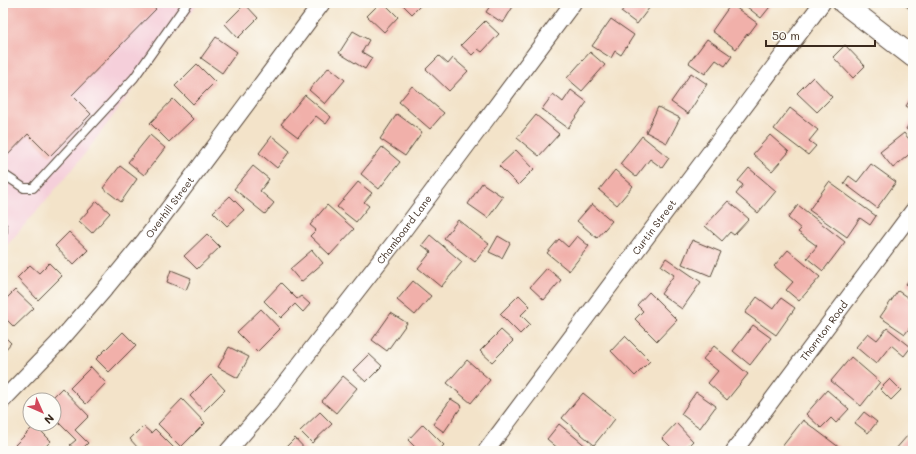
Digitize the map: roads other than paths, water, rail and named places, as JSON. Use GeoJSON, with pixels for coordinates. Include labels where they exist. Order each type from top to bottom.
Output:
{"type":"FeatureCollection","features":[{"type":"Feature","properties":{"kind":"street","name":"Overhill Street"},"geometry":{"type":"LineString","coordinates":[[3,400],[58,343],[145,240],[322,3]]}},
{"type":"Feature","properties":{"kind":"street","name":"Chamboard Lane"},"geometry":{"type":"LineString","coordinates":[[228,451],[268,404],[397,239],[573,3]]}},
{"type":"Feature","properties":{"kind":"street","name":"Curtin Street"},"geometry":{"type":"LineString","coordinates":[[486,451],[822,3]]}},
{"type":"Feature","properties":{"kind":"street"},"geometry":{"type":"LineString","coordinates":[[843,3],[913,57]]}},
{"type":"Feature","properties":{"kind":"street","name":"Thornton Road"},"geometry":{"type":"LineString","coordinates":[[734,451],[913,211]]}},
{"type":"Feature","properties":{"kind":"lane"},"geometry":{"type":"LineString","coordinates":[[3,174],[24,188],[34,188],[134,78],[187,3]]}},
{"type":"Feature","properties":{"kind":"lane"},"geometry":{"type":"LineString","coordinates":[[3,227],[3,232]]}}]}
